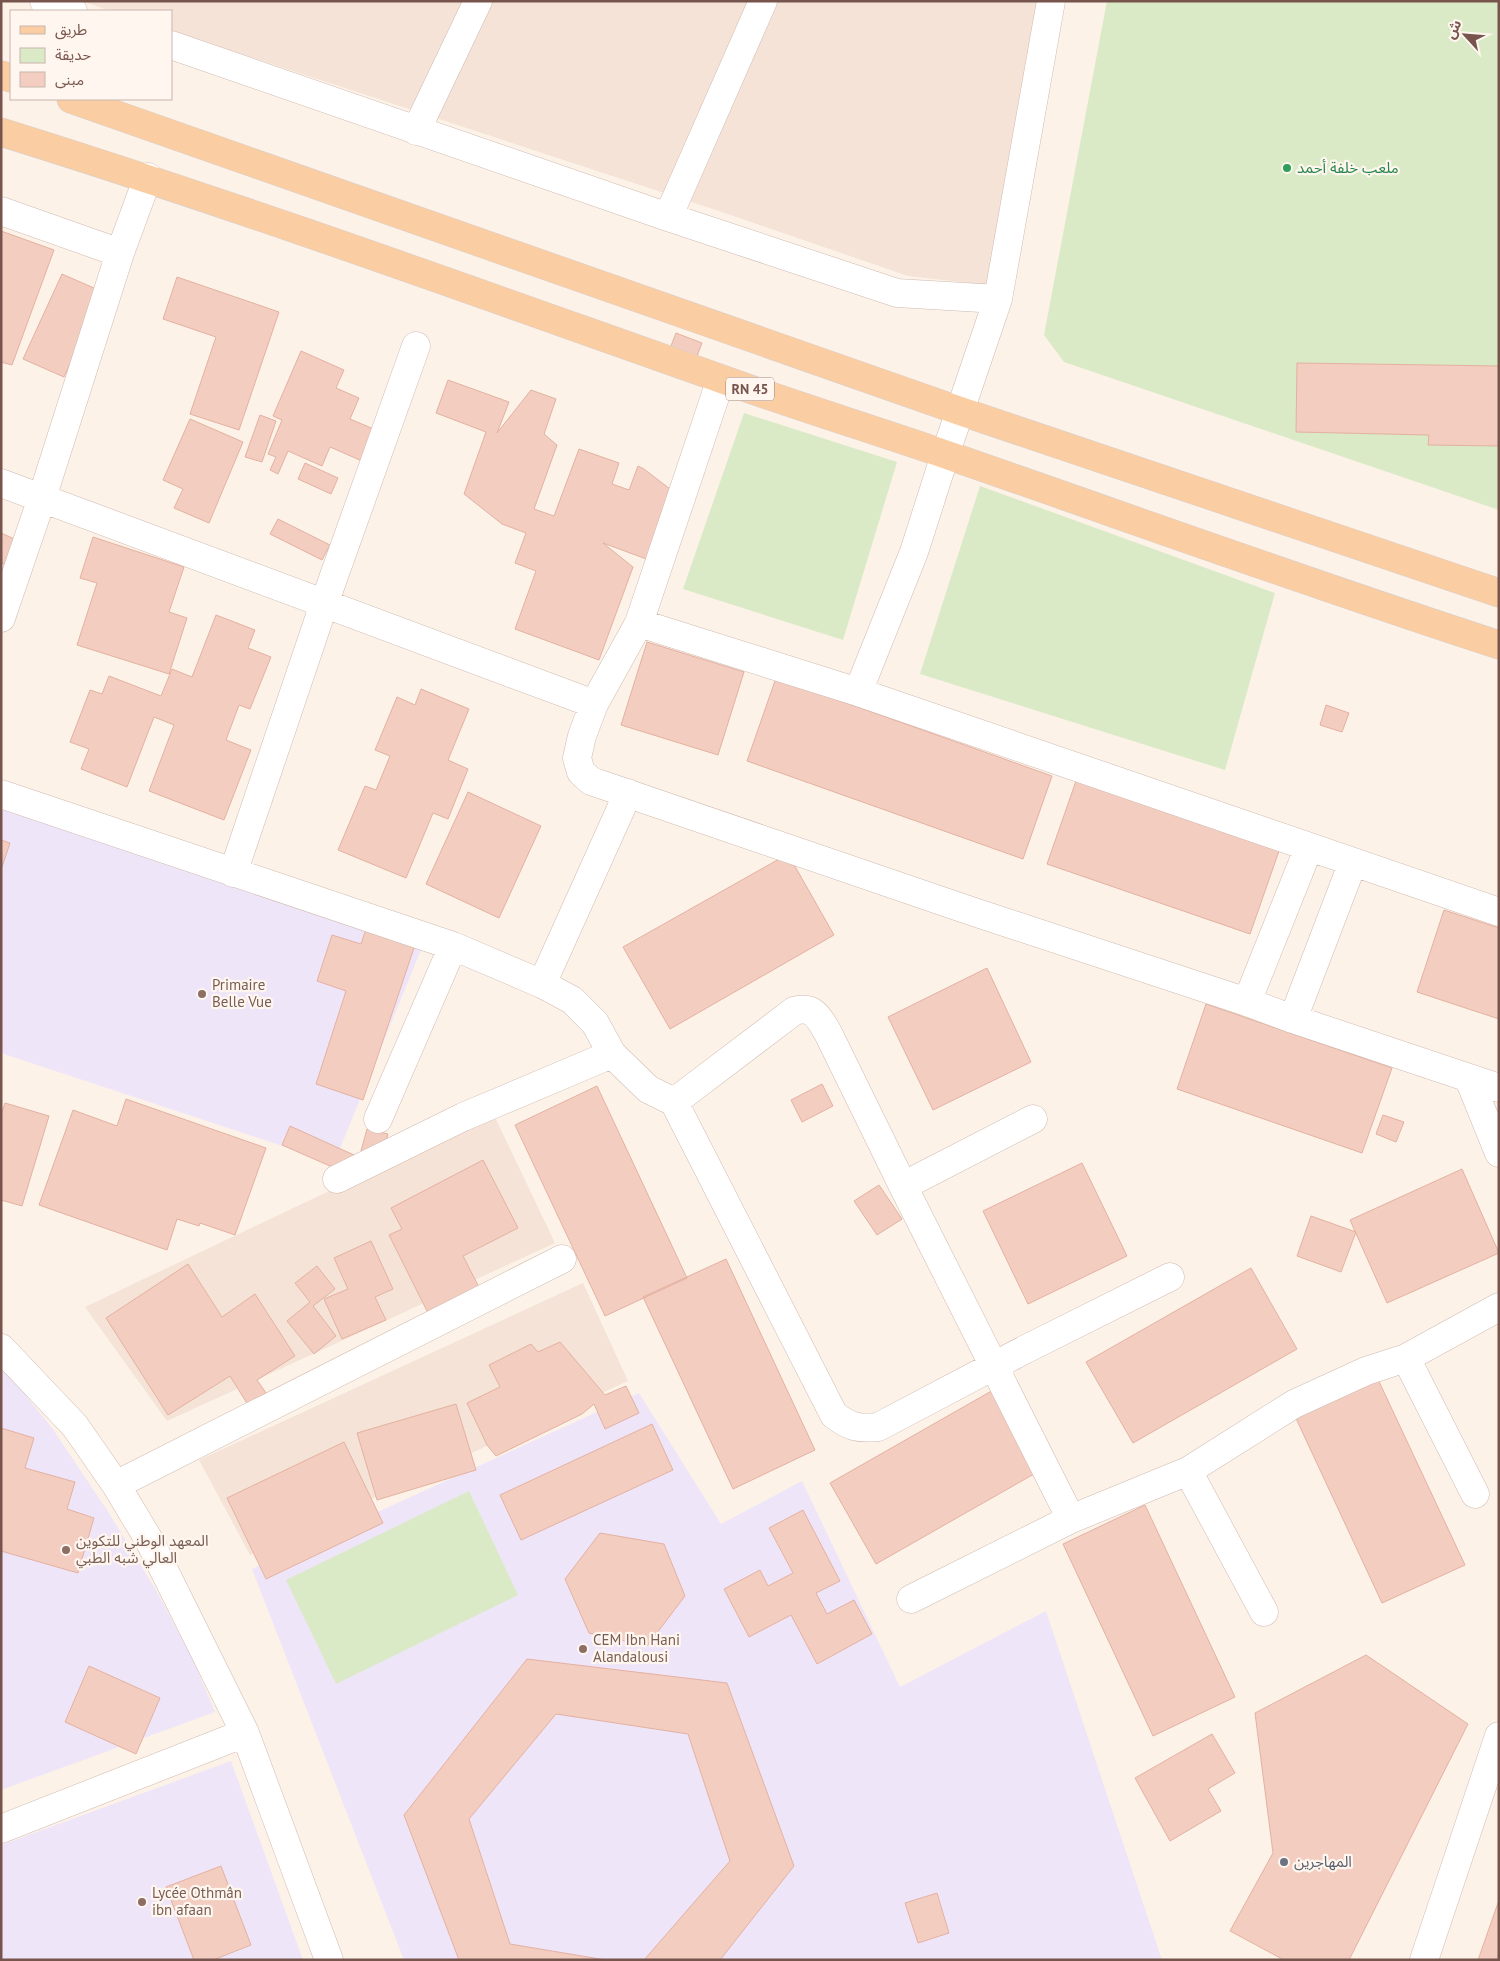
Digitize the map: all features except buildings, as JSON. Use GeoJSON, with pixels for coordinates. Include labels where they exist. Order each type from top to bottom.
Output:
{"type":"FeatureCollection","features":[{"type":"Feature","properties":{"kind":"main road"},"geometry":{"type":"LineString","coordinates":[[74,100],[960,411],[1499,593]]}},
{"type":"Feature","properties":{"kind":"main road","name":"RN 45"},"geometry":{"type":"LineString","coordinates":[[1,132],[148,177],[408,267],[721,379],[945,454],[1378,606],[1499,645]]}},
{"type":"Feature","properties":{"kind":"street"},"geometry":{"type":"LineString","coordinates":[[44,1],[70,10]]}},
{"type":"Feature","properties":{"kind":"street"},"geometry":{"type":"LineString","coordinates":[[416,131],[478,1]]}},
{"type":"Feature","properties":{"kind":"street"},"geometry":{"type":"LineString","coordinates":[[668,217],[763,1]]}},
{"type":"Feature","properties":{"kind":"street"},"geometry":{"type":"LineString","coordinates":[[858,692],[914,552],[998,299],[1052,1]]}},
{"type":"Feature","properties":{"kind":"street"},"geometry":{"type":"LineString","coordinates":[[172,46],[668,217],[897,293],[998,299]]}},
{"type":"Feature","properties":{"kind":"street"},"geometry":{"type":"LineString","coordinates":[[3,608],[42,498],[120,253],[148,177]]}},
{"type":"Feature","properties":{"kind":"street"},"geometry":{"type":"LineString","coordinates":[[1,211],[120,253]]}},
{"type":"Feature","properties":{"kind":"street"},"geometry":{"type":"LineString","coordinates":[[233,873],[324,604],[416,346]]}},
{"type":"Feature","properties":{"kind":"street"},"geometry":{"type":"LineString","coordinates":[[721,379],[639,622],[594,704],[582,736],[577,758],[581,772],[591,780],[971,912],[1247,1002],[1499,1088]]}},
{"type":"Feature","properties":{"kind":"street"},"geometry":{"type":"LineString","coordinates":[[1,483],[594,704]]}},
{"type":"Feature","properties":{"kind":"street"},"geometry":{"type":"LineString","coordinates":[[639,622],[858,692],[1499,912]]}},
{"type":"Feature","properties":{"kind":"street"},"geometry":{"type":"LineString","coordinates":[[542,984],[628,793]]}},
{"type":"Feature","properties":{"kind":"street"},"geometry":{"type":"LineString","coordinates":[[1,794],[453,946],[542,984],[572,1000],[595,1023],[612,1054],[648,1089],[674,1102],[834,1414],[847,1425],[863,1429],[878,1427],[1026,1349],[1170,1277]]}},
{"type":"Feature","properties":{"kind":"street"},"geometry":{"type":"LineString","coordinates":[[1247,1002],[1309,847]]}},
{"type":"Feature","properties":{"kind":"street"},"geometry":{"type":"LineString","coordinates":[[1293,1019],[1353,862]]}},
{"type":"Feature","properties":{"kind":"street"},"geometry":{"type":"LineString","coordinates":[[378,1118],[453,946]]}},
{"type":"Feature","properties":{"kind":"street"},"geometry":{"type":"LineString","coordinates":[[674,1102],[794,1011],[802,1009],[816,1014],[828,1033],[902,1186],[1071,1519]]}},
{"type":"Feature","properties":{"kind":"street"},"geometry":{"type":"LineString","coordinates":[[337,1180],[463,1117],[612,1054]]}},
{"type":"Feature","properties":{"kind":"street"},"geometry":{"type":"LineString","coordinates":[[1469,1079],[1499,1153]]}},
{"type":"Feature","properties":{"kind":"street"},"geometry":{"type":"LineString","coordinates":[[902,1186],[1033,1119]]}},
{"type":"Feature","properties":{"kind":"street"},"geometry":{"type":"LineString","coordinates":[[116,1485],[562,1259]]}},
{"type":"Feature","properties":{"kind":"street"},"geometry":{"type":"LineString","coordinates":[[911,1599],[1071,1519],[1188,1471],[1294,1404],[1366,1371],[1406,1358],[1499,1307]]}},
{"type":"Feature","properties":{"kind":"street"},"geometry":{"type":"LineString","coordinates":[[1,1348],[75,1426],[116,1485],[149,1540],[245,1733],[329,1960]]}},
{"type":"Feature","properties":{"kind":"street"},"geometry":{"type":"LineString","coordinates":[[1406,1358],[1475,1494]]}},
{"type":"Feature","properties":{"kind":"street"},"geometry":{"type":"LineString","coordinates":[[1188,1471],[1264,1612]]}},
{"type":"Feature","properties":{"kind":"street"},"geometry":{"type":"LineString","coordinates":[[1,1829],[245,1733]]}},
{"type":"Feature","properties":{"kind":"street"},"geometry":{"type":"LineString","coordinates":[[1424,1960],[1499,1736]]}},
{"type":"Feature","properties":{"kind":"shaded area"},"geometry":{"type":"Polygon","coordinates":[[[82,1],[1062,1],[1006,287],[908,276],[719,211],[172,31],[172,10],[107,10],[82,1]]]}},
{"type":"Feature","properties":{"kind":"shaded area","name":"Primaire Belle Vue"},"geometry":{"type":"Polygon","coordinates":[[[7,799],[427,935],[334,1163],[1,1053],[1,816],[7,799]]]}},
{"type":"Feature","properties":{"kind":"shaded area"},"geometry":{"type":"Polygon","coordinates":[[[493,1113],[555,1243],[167,1421],[85,1307],[493,1113]]]}},
{"type":"Feature","properties":{"kind":"shaded area"},"geometry":{"type":"Polygon","coordinates":[[[583,1283],[628,1381],[250,1555],[199,1460],[583,1283]]]}},
{"type":"Feature","properties":{"kind":"shaded area","name":"المعهد الوطني للتكوين العالي شبه الطبي"},"geometry":{"type":"Polygon","coordinates":[[[1,1365],[52,1428],[107,1510],[156,1590],[193,1660],[215,1712],[1,1790],[1,1365]]]}},
{"type":"Feature","properties":{"kind":"shaded area","name":"CEM Ibn Hani Alandalousi"},"geometry":{"type":"Polygon","coordinates":[[[639,1393],[721,1524],[802,1481],[900,1687],[1046,1611],[1162,1960],[404,1960],[252,1569],[639,1393]]]}},
{"type":"Feature","properties":{"kind":"shaded area","name":"Lycée Othmân ibn afaan"},"geometry":{"type":"Polygon","coordinates":[[[231,1761],[303,1960],[1,1960],[1,1845],[231,1761]]]}},
{"type":"Feature","properties":{"kind":"green space","name":"ملعب خلفة أحمد"},"geometry":{"type":"Polygon","coordinates":[[[1107,1],[1499,1],[1499,510],[1064,362],[1044,335],[1107,1]]]}},
{"type":"Feature","properties":{"kind":"green space"},"geometry":{"type":"Polygon","coordinates":[[[744,413],[897,462],[843,640],[683,589],[744,413]]]}},
{"type":"Feature","properties":{"kind":"green space"},"geometry":{"type":"Polygon","coordinates":[[[980,486],[1275,593],[1225,770],[920,674],[980,486]]]}},
{"type":"Feature","properties":{"kind":"green space"},"geometry":{"type":"Polygon","coordinates":[[[469,1491],[518,1595],[336,1684],[286,1580],[469,1491]]]}},
{"type":"Feature","properties":{"kind":"place","name":"ملعب خلفة أحمد"},"geometry":{"type":"Point","coordinates":[1287,168]}},
{"type":"Feature","properties":{"kind":"place","name":"Primaire Belle Vue"},"geometry":{"type":"Point","coordinates":[202,994]}},
{"type":"Feature","properties":{"kind":"place","name":"المعهد الوطني للتكوين العالي شبه الطبي"},"geometry":{"type":"Point","coordinates":[66,1550]}},
{"type":"Feature","properties":{"kind":"place","name":"CEM Ibn Hani Alandalousi"},"geometry":{"type":"Point","coordinates":[583,1649]}},
{"type":"Feature","properties":{"kind":"place","name":"المهاجرين"},"geometry":{"type":"Point","coordinates":[1284,1862]}},
{"type":"Feature","properties":{"kind":"place","name":"Lycée Othmân ibn afaan"},"geometry":{"type":"Point","coordinates":[142,1902]}}]}
